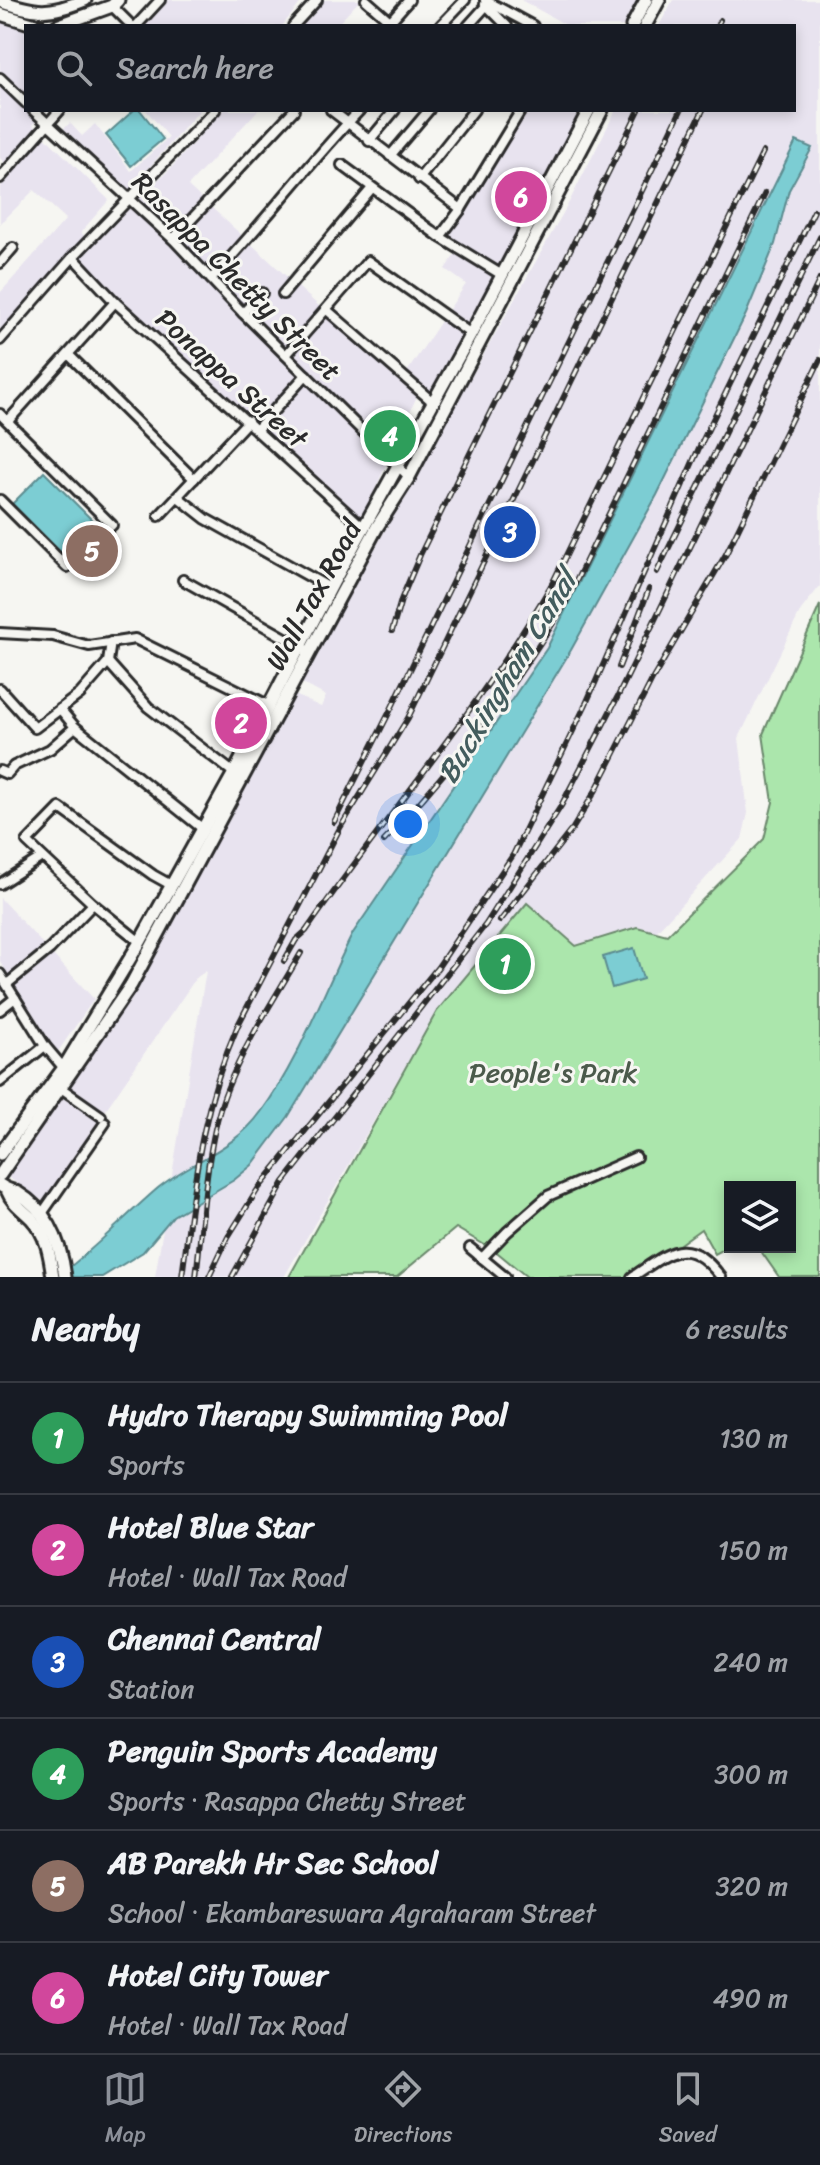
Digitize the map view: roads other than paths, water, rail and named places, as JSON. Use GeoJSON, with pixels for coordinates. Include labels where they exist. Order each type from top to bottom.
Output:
{"type":"FeatureCollection","features":[{"type":"Feature","properties":{"kind":"main road"},"geometry":{"type":"LineString","coordinates":[[0,1],[34,12],[61,9],[85,0]]}},
{"type":"Feature","properties":{"kind":"main road"},"geometry":{"type":"LineString","coordinates":[[633,24],[646,0]]}},
{"type":"Feature","properties":{"kind":"main road"},"geometry":{"type":"LineString","coordinates":[[646,24],[659,0]]}},
{"type":"Feature","properties":{"kind":"main road"},"geometry":{"type":"LineString","coordinates":[[62,24],[115,3]]}},
{"type":"Feature","properties":{"kind":"main road"},"geometry":{"type":"LineString","coordinates":[[0,14],[32,24]]}},
{"type":"Feature","properties":{"kind":"main road","name":"Wall Tax Road"},"geometry":{"type":"LineString","coordinates":[[0,1154],[67,1072],[131,985],[305,649],[330,588],[434,403],[588,112]]}},
{"type":"Feature","properties":{"kind":"main road","name":"Wall Tax Road"},"geometry":{"type":"LineString","coordinates":[[0,1175],[61,1088],[67,1072],[270,706],[409,477],[601,112]]}},
{"type":"Feature","properties":{"kind":"main road"},"geometry":{"type":"LineString","coordinates":[[3,1187],[17,1193],[41,1215],[54,1234],[57,1266]]}},
{"type":"Feature","properties":{"kind":"main road"},"geometry":{"type":"LineString","coordinates":[[3,1187],[11,1200],[37,1225],[57,1266]]}},
{"type":"Feature","properties":{"kind":"street"},"geometry":{"type":"LineString","coordinates":[[136,24],[160,0]]}},
{"type":"Feature","properties":{"kind":"street"},"geometry":{"type":"LineString","coordinates":[[295,24],[317,0]]}},
{"type":"Feature","properties":{"kind":"street"},"geometry":{"type":"LineString","coordinates":[[366,0],[388,24],[409,0]]}},
{"type":"Feature","properties":{"kind":"street"},"geometry":{"type":"LineString","coordinates":[[442,24],[465,0]]}},
{"type":"Feature","properties":{"kind":"street"},"geometry":{"type":"LineString","coordinates":[[469,24],[485,2]]}},
{"type":"Feature","properties":{"kind":"street"},"geometry":{"type":"LineString","coordinates":[[485,2],[505,24]]}},
{"type":"Feature","properties":{"kind":"street"},"geometry":{"type":"LineString","coordinates":[[485,2],[529,24]]}},
{"type":"Feature","properties":{"kind":"street"},"geometry":{"type":"LineString","coordinates":[[115,3],[132,24]]}},
{"type":"Feature","properties":{"kind":"street"},"geometry":{"type":"LineString","coordinates":[[0,78],[24,101]]}},
{"type":"Feature","properties":{"kind":"street"},"geometry":{"type":"LineString","coordinates":[[0,93],[8,86]]}},
{"type":"Feature","properties":{"kind":"street","name":"Rasappa Chetty Street"},"geometry":{"type":"LineString","coordinates":[[35,112],[173,239],[409,477]]}},
{"type":"Feature","properties":{"kind":"street"},"geometry":{"type":"LineString","coordinates":[[0,178],[58,112]]}},
{"type":"Feature","properties":{"kind":"street"},"geometry":{"type":"LineString","coordinates":[[0,340],[73,257],[210,112]]}},
{"type":"Feature","properties":{"kind":"street"},"geometry":{"type":"LineString","coordinates":[[173,239],[292,112]]}},
{"type":"Feature","properties":{"kind":"street"},"geometry":{"type":"LineString","coordinates":[[333,112],[461,209]]}},
{"type":"Feature","properties":{"kind":"street"},"geometry":{"type":"LineString","coordinates":[[211,279],[358,112]]}},
{"type":"Feature","properties":{"kind":"street"},"geometry":{"type":"LineString","coordinates":[[369,141],[393,112]]}},
{"type":"Feature","properties":{"kind":"street"},"geometry":{"type":"LineString","coordinates":[[390,156],[427,112]]}},
{"type":"Feature","properties":{"kind":"street"},"geometry":{"type":"LineString","coordinates":[[419,179],[472,112]]}},
{"type":"Feature","properties":{"kind":"street"},"geometry":{"type":"LineString","coordinates":[[440,237],[461,209],[520,112]]}},
{"type":"Feature","properties":{"kind":"street"},"geometry":{"type":"LineString","coordinates":[[342,165],[440,237],[502,275]]}},
{"type":"Feature","properties":{"kind":"street"},"geometry":{"type":"LineString","coordinates":[[283,294],[372,188]]}},
{"type":"Feature","properties":{"kind":"street"},"geometry":{"type":"LineString","coordinates":[[0,263],[13,248]]}},
{"type":"Feature","properties":{"kind":"street","name":"Ponappa Street"},"geometry":{"type":"LineString","coordinates":[[73,257],[115,302],[364,528]]}},
{"type":"Feature","properties":{"kind":"street"},"geometry":{"type":"LineString","coordinates":[[286,355],[368,261],[471,334]]}},
{"type":"Feature","properties":{"kind":"street"},"geometry":{"type":"LineString","coordinates":[[243,313],[262,293]]}},
{"type":"Feature","properties":{"kind":"street"},"geometry":{"type":"LineString","coordinates":[[8,421],[115,302]]}},
{"type":"Feature","properties":{"kind":"street"},"geometry":{"type":"LineString","coordinates":[[327,310],[434,403]]}},
{"type":"Feature","properties":{"kind":"street"},"geometry":{"type":"LineString","coordinates":[[69,355],[194,479]]}},
{"type":"Feature","properties":{"kind":"street"},"geometry":{"type":"LineString","coordinates":[[257,429],[306,375]]}},
{"type":"Feature","properties":{"kind":"street"},"geometry":{"type":"LineString","coordinates":[[0,414],[112,525],[67,567],[0,500]]}},
{"type":"Feature","properties":{"kind":"street"},"geometry":{"type":"LineString","coordinates":[[159,516],[248,421]]}},
{"type":"Feature","properties":{"kind":"street"},"geometry":{"type":"LineString","coordinates":[[178,497],[206,519],[330,588]]}},
{"type":"Feature","properties":{"kind":"street"},"geometry":{"type":"LineString","coordinates":[[183,580],[305,649]]}},
{"type":"Feature","properties":{"kind":"street"},"geometry":{"type":"LineString","coordinates":[[0,633],[53,636],[89,646],[135,639],[270,706]]}},
{"type":"Feature","properties":{"kind":"street"},"geometry":{"type":"LineString","coordinates":[[0,689],[35,728],[80,694],[108,662],[111,642]]}},
{"type":"Feature","properties":{"kind":"street"},"geometry":{"type":"LineString","coordinates":[[108,662],[148,707],[234,773]]}},
{"type":"Feature","properties":{"kind":"street"},"geometry":{"type":"LineString","coordinates":[[60,709],[75,727],[203,829]]}},
{"type":"Feature","properties":{"kind":"street"},"geometry":{"type":"LineString","coordinates":[[0,771],[7,774],[14,766],[50,749],[75,727]]}},
{"type":"Feature","properties":{"kind":"street"},"geometry":{"type":"LineString","coordinates":[[140,942],[27,843],[58,808],[171,885]]}},
{"type":"Feature","properties":{"kind":"street"},"geometry":{"type":"LineString","coordinates":[[0,884],[42,857]]}},
{"type":"Feature","properties":{"kind":"street"},"geometry":{"type":"LineString","coordinates":[[7,984],[50,949],[93,904]]}},
{"type":"Feature","properties":{"kind":"street"},"geometry":{"type":"LineString","coordinates":[[0,974],[45,1046],[67,1072]]}},
{"type":"Feature","properties":{"kind":"street"},"geometry":{"type":"LineString","coordinates":[[0,1010],[15,998]]}},
{"type":"Feature","properties":{"kind":"street"},"geometry":{"type":"LineString","coordinates":[[0,1082],[45,1046]]}},
{"type":"Feature","properties":{"kind":"street"},"geometry":{"type":"LineString","coordinates":[[41,1215],[103,1119],[61,1088]]}},
{"type":"Feature","properties":{"kind":"street"},"geometry":{"type":"LineString","coordinates":[[482,1258],[548,1196],[636,1157]]}},
{"type":"Feature","properties":{"kind":"street"},"geometry":{"type":"LineString","coordinates":[[470,1248],[505,1277]]}},
{"type":"Feature","properties":{"kind":"street"},"geometry":{"type":"LineString","coordinates":[[632,1277],[670,1252],[688,1250],[704,1257],[721,1277]]}},
{"type":"Feature","properties":{"kind":"water"},"geometry":{"type":"Polygon","coordinates":[[[132,112],[142,112],[163,139],[131,166],[106,135],[132,112]]]}},
{"type":"Feature","properties":{"kind":"water"},"geometry":{"type":"Polygon","coordinates":[[[796,141],[812,148],[789,190],[775,244],[746,314],[657,495],[571,650],[288,1117],[252,1165],[234,1180],[173,1216],[143,1252],[102,1277],[57,1277],[158,1188],[238,1136],[261,1112],[275,1091],[300,1047],[353,933],[547,648],[796,141]]]}},
{"type":"Feature","properties":{"kind":"water"},"geometry":{"type":"Polygon","coordinates":[[[44,472],[96,524],[62,557],[11,505],[44,472]]]}},
{"type":"Feature","properties":{"kind":"water"},"geometry":{"type":"Polygon","coordinates":[[[634,948],[643,979],[612,988],[603,957],[634,948]]]}},
{"type":"Feature","properties":{"kind":"railway"},"geometry":{"type":"LineString","coordinates":[[718,24],[720,20]]}},
{"type":"Feature","properties":{"kind":"railway"},"geometry":{"type":"LineString","coordinates":[[392,631],[420,555],[638,112]]}},
{"type":"Feature","properties":{"kind":"railway"},"geometry":{"type":"LineString","coordinates":[[334,822],[680,112]]}},
{"type":"Feature","properties":{"kind":"railway"},"geometry":{"type":"LineString","coordinates":[[182,1277],[200,1149],[215,1088],[238,1025],[340,828],[408,718],[702,112]]}},
{"type":"Feature","properties":{"kind":"railway"},"geometry":{"type":"LineString","coordinates":[[284,961],[296,940],[306,931],[465,716],[553,582],[763,152]]}},
{"type":"Feature","properties":{"kind":"railway"},"geometry":{"type":"LineString","coordinates":[[384,841],[434,786],[480,728],[564,606],[765,193]]}},
{"type":"Feature","properties":{"kind":"railway"},"geometry":{"type":"LineString","coordinates":[[209,1277],[228,1237],[258,1189],[438,967],[513,855],[585,706],[699,448],[814,211]]}},
{"type":"Feature","properties":{"kind":"railway"},"geometry":{"type":"LineString","coordinates":[[657,572],[820,237]]}},
{"type":"Feature","properties":{"kind":"railway"},"geometry":{"type":"LineString","coordinates":[[232,1277],[284,1182],[486,924],[561,806],[617,698],[820,279]]}},
{"type":"Feature","properties":{"kind":"railway"},"geometry":{"type":"LineString","coordinates":[[500,921],[573,828],[596,790],[652,680],[726,554],[820,360]]}},
{"type":"Feature","properties":{"kind":"railway"},"geometry":{"type":"LineString","coordinates":[[619,667],[649,589]]}},
{"type":"Feature","properties":{"kind":"railway"},"geometry":{"type":"LineString","coordinates":[[196,1277],[206,1181],[220,1110],[243,1054],[301,953]]}},
{"type":"Feature","properties":{"kind":"place","name":"Hotel City Tower"},"geometry":{"type":"Point","coordinates":[521,197]}},
{"type":"Feature","properties":{"kind":"place","name":"Penguin Sports Academy"},"geometry":{"type":"Point","coordinates":[390,436]}},
{"type":"Feature","properties":{"kind":"place","name":"Chennai Central"},"geometry":{"type":"Point","coordinates":[510,532]}},
{"type":"Feature","properties":{"kind":"place","name":"AB Parekh Hr Sec School"},"geometry":{"type":"Point","coordinates":[92,551]}},
{"type":"Feature","properties":{"kind":"place","name":"Hotel Blue Star"},"geometry":{"type":"Point","coordinates":[241,723]}},
{"type":"Feature","properties":{"kind":"place","name":"Hydro Therapy Swimming Pool"},"geometry":{"type":"Point","coordinates":[505,964]}},
{"type":"Feature","properties":{"kind":"water label","name":"Buckingham Canal"},"geometry":{"type":"Point","coordinates":[507,677]}},
{"type":"Feature","properties":{"kind":"park label","name":"People's Park"},"geometry":{"type":"Point","coordinates":[553,1072]}}]}
